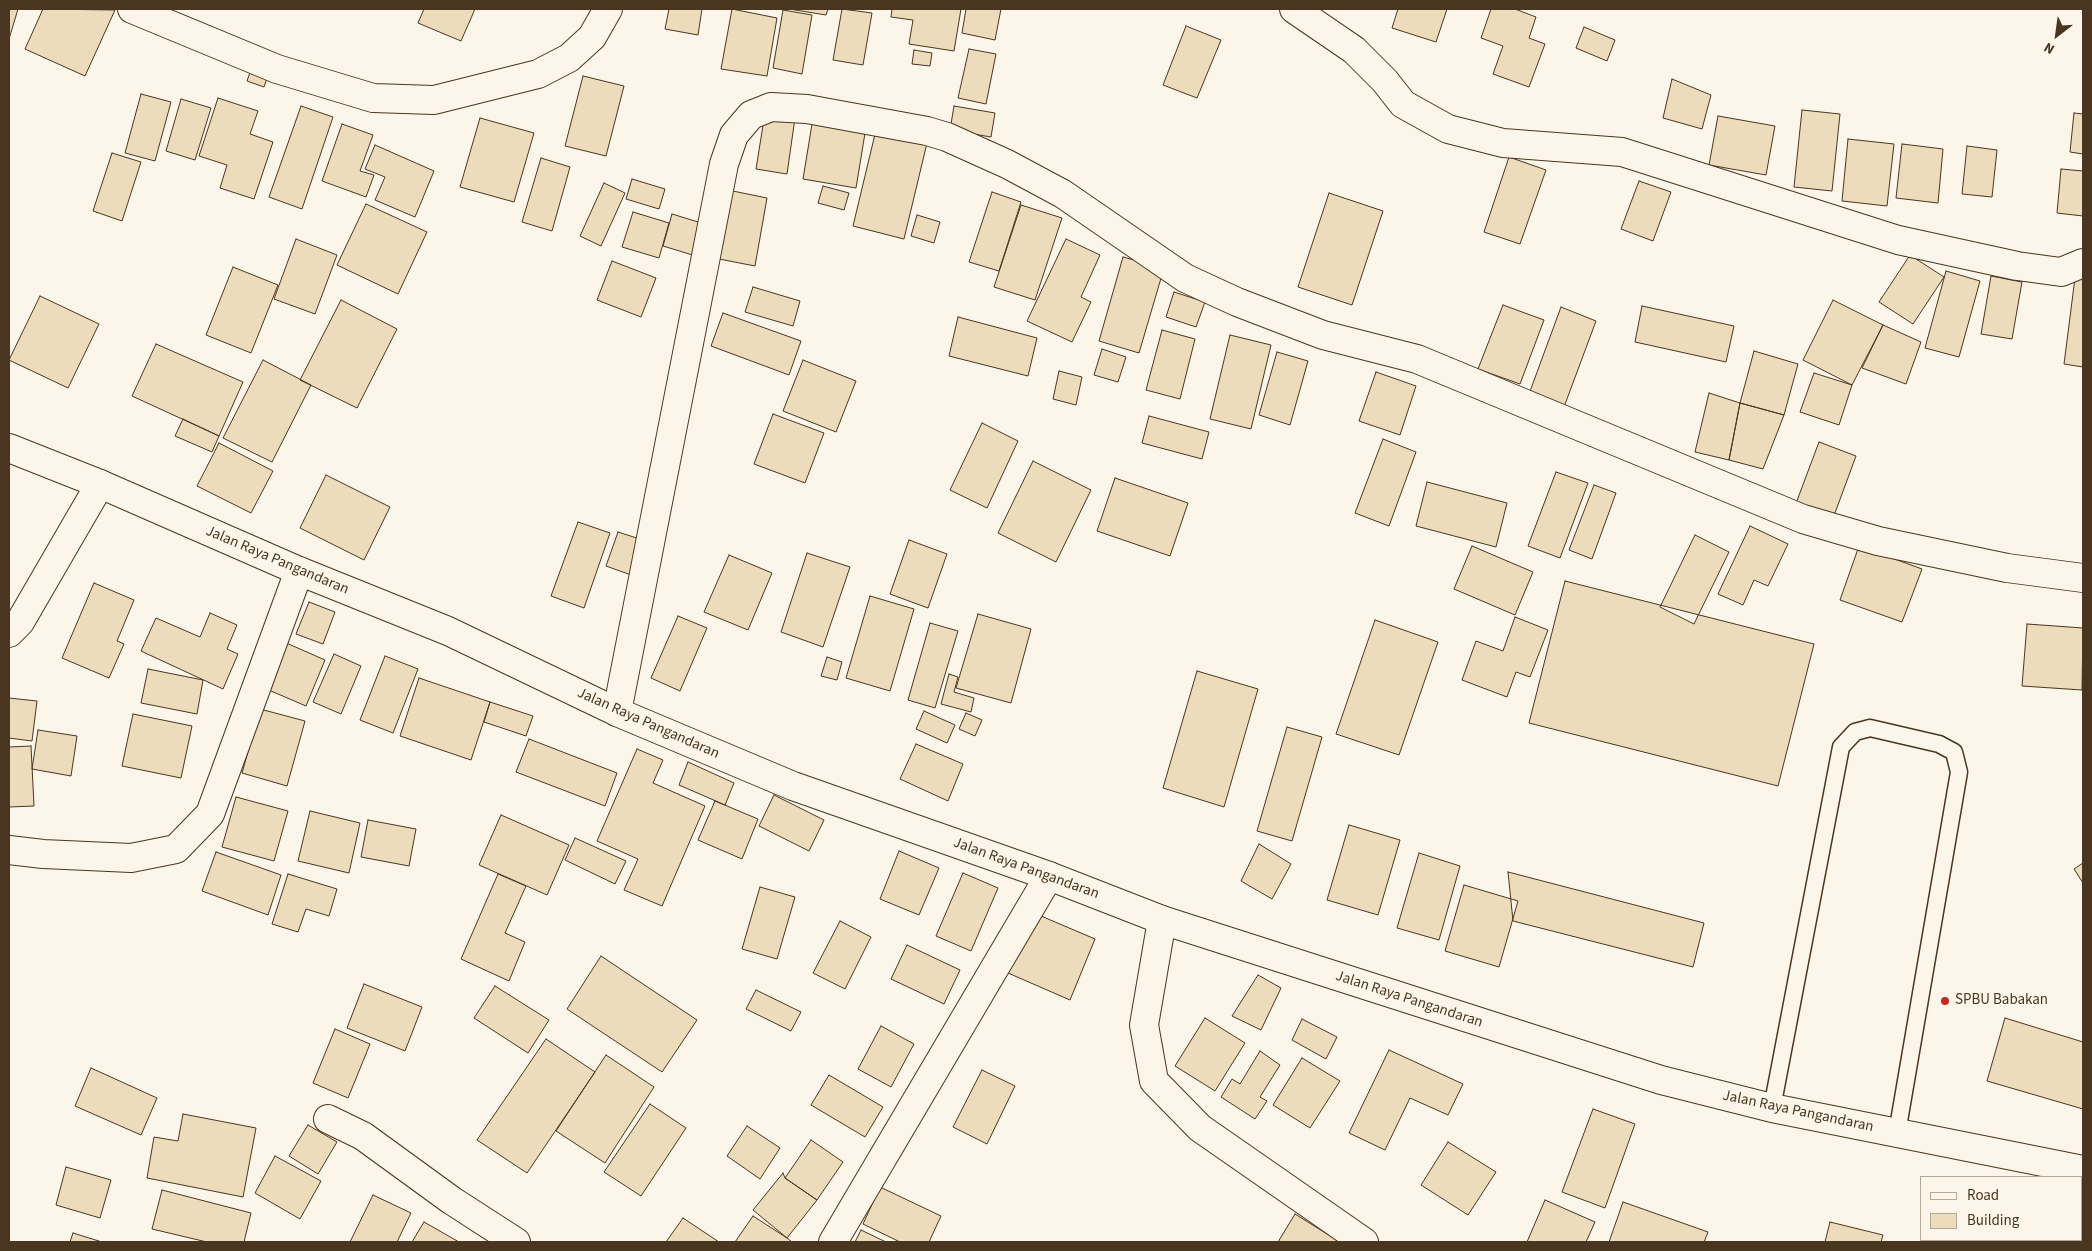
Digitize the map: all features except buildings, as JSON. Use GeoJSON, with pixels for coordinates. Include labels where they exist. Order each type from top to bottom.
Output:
{"type":"FeatureCollection","features":[{"type":"Feature","properties":{"kind":"main road"},"geometry":{"type":"LineString","coordinates":[[132,9],[277,70],[373,98],[434,100],[538,74],[569,58],[592,37],[608,9]]}},
{"type":"Feature","properties":{"kind":"main road"},"geometry":{"type":"LineString","coordinates":[[1294,9],[1354,50],[1403,104],[1448,128],[1503,144],[1622,152],[1898,240],[1934,248],[2061,272],[2083,263]]}},
{"type":"Feature","properties":{"kind":"main road"},"geometry":{"type":"LineString","coordinates":[[617,712],[724,164],[734,135],[751,115],[770,107],[807,109],[927,131],[947,137],[1008,164],[1063,194],[1185,278],[1211,290],[1323,335],[1417,359],[1803,519],[1878,541],[2007,568],[2083,578]]}},
{"type":"Feature","properties":{"kind":"main road","name":"Jalan Raya Pangandaran"},"geometry":{"type":"LineString","coordinates":[[9,448],[100,484],[299,571],[448,631],[617,712],[792,786],[1048,876],[1162,920],[1661,1080],[1772,1108],[2083,1170]]}},
{"type":"Feature","properties":{"kind":"main road"},"geometry":{"type":"LineString","coordinates":[[9,634],[20,622],[100,484]]}},
{"type":"Feature","properties":{"kind":"main road"},"geometry":{"type":"LineString","coordinates":[[9,850],[131,858],[176,848],[210,814],[299,571]]}},
{"type":"Feature","properties":{"kind":"main road"},"geometry":{"type":"LineString","coordinates":[[833,1242],[1048,876]]}},
{"type":"Feature","properties":{"kind":"main road"},"geometry":{"type":"LineString","coordinates":[[1162,920],[1144,1025],[1154,1081],[1200,1128],[1364,1242]]}},
{"type":"Feature","properties":{"kind":"main road"},"geometry":{"type":"LineString","coordinates":[[328,1119],[363,1136],[451,1200],[516,1242]]}},
{"type":"Feature","properties":{"kind":"lane"},"geometry":{"type":"LineString","coordinates":[[1772,1108],[1842,748],[1855,732],[1870,728],[1939,744],[1954,752],[1959,772],[1897,1133]]}},
{"type":"Feature","properties":{"kind":"place","name":"SPBU Babakan"},"geometry":{"type":"Point","coordinates":[1945,1001]}}]}
